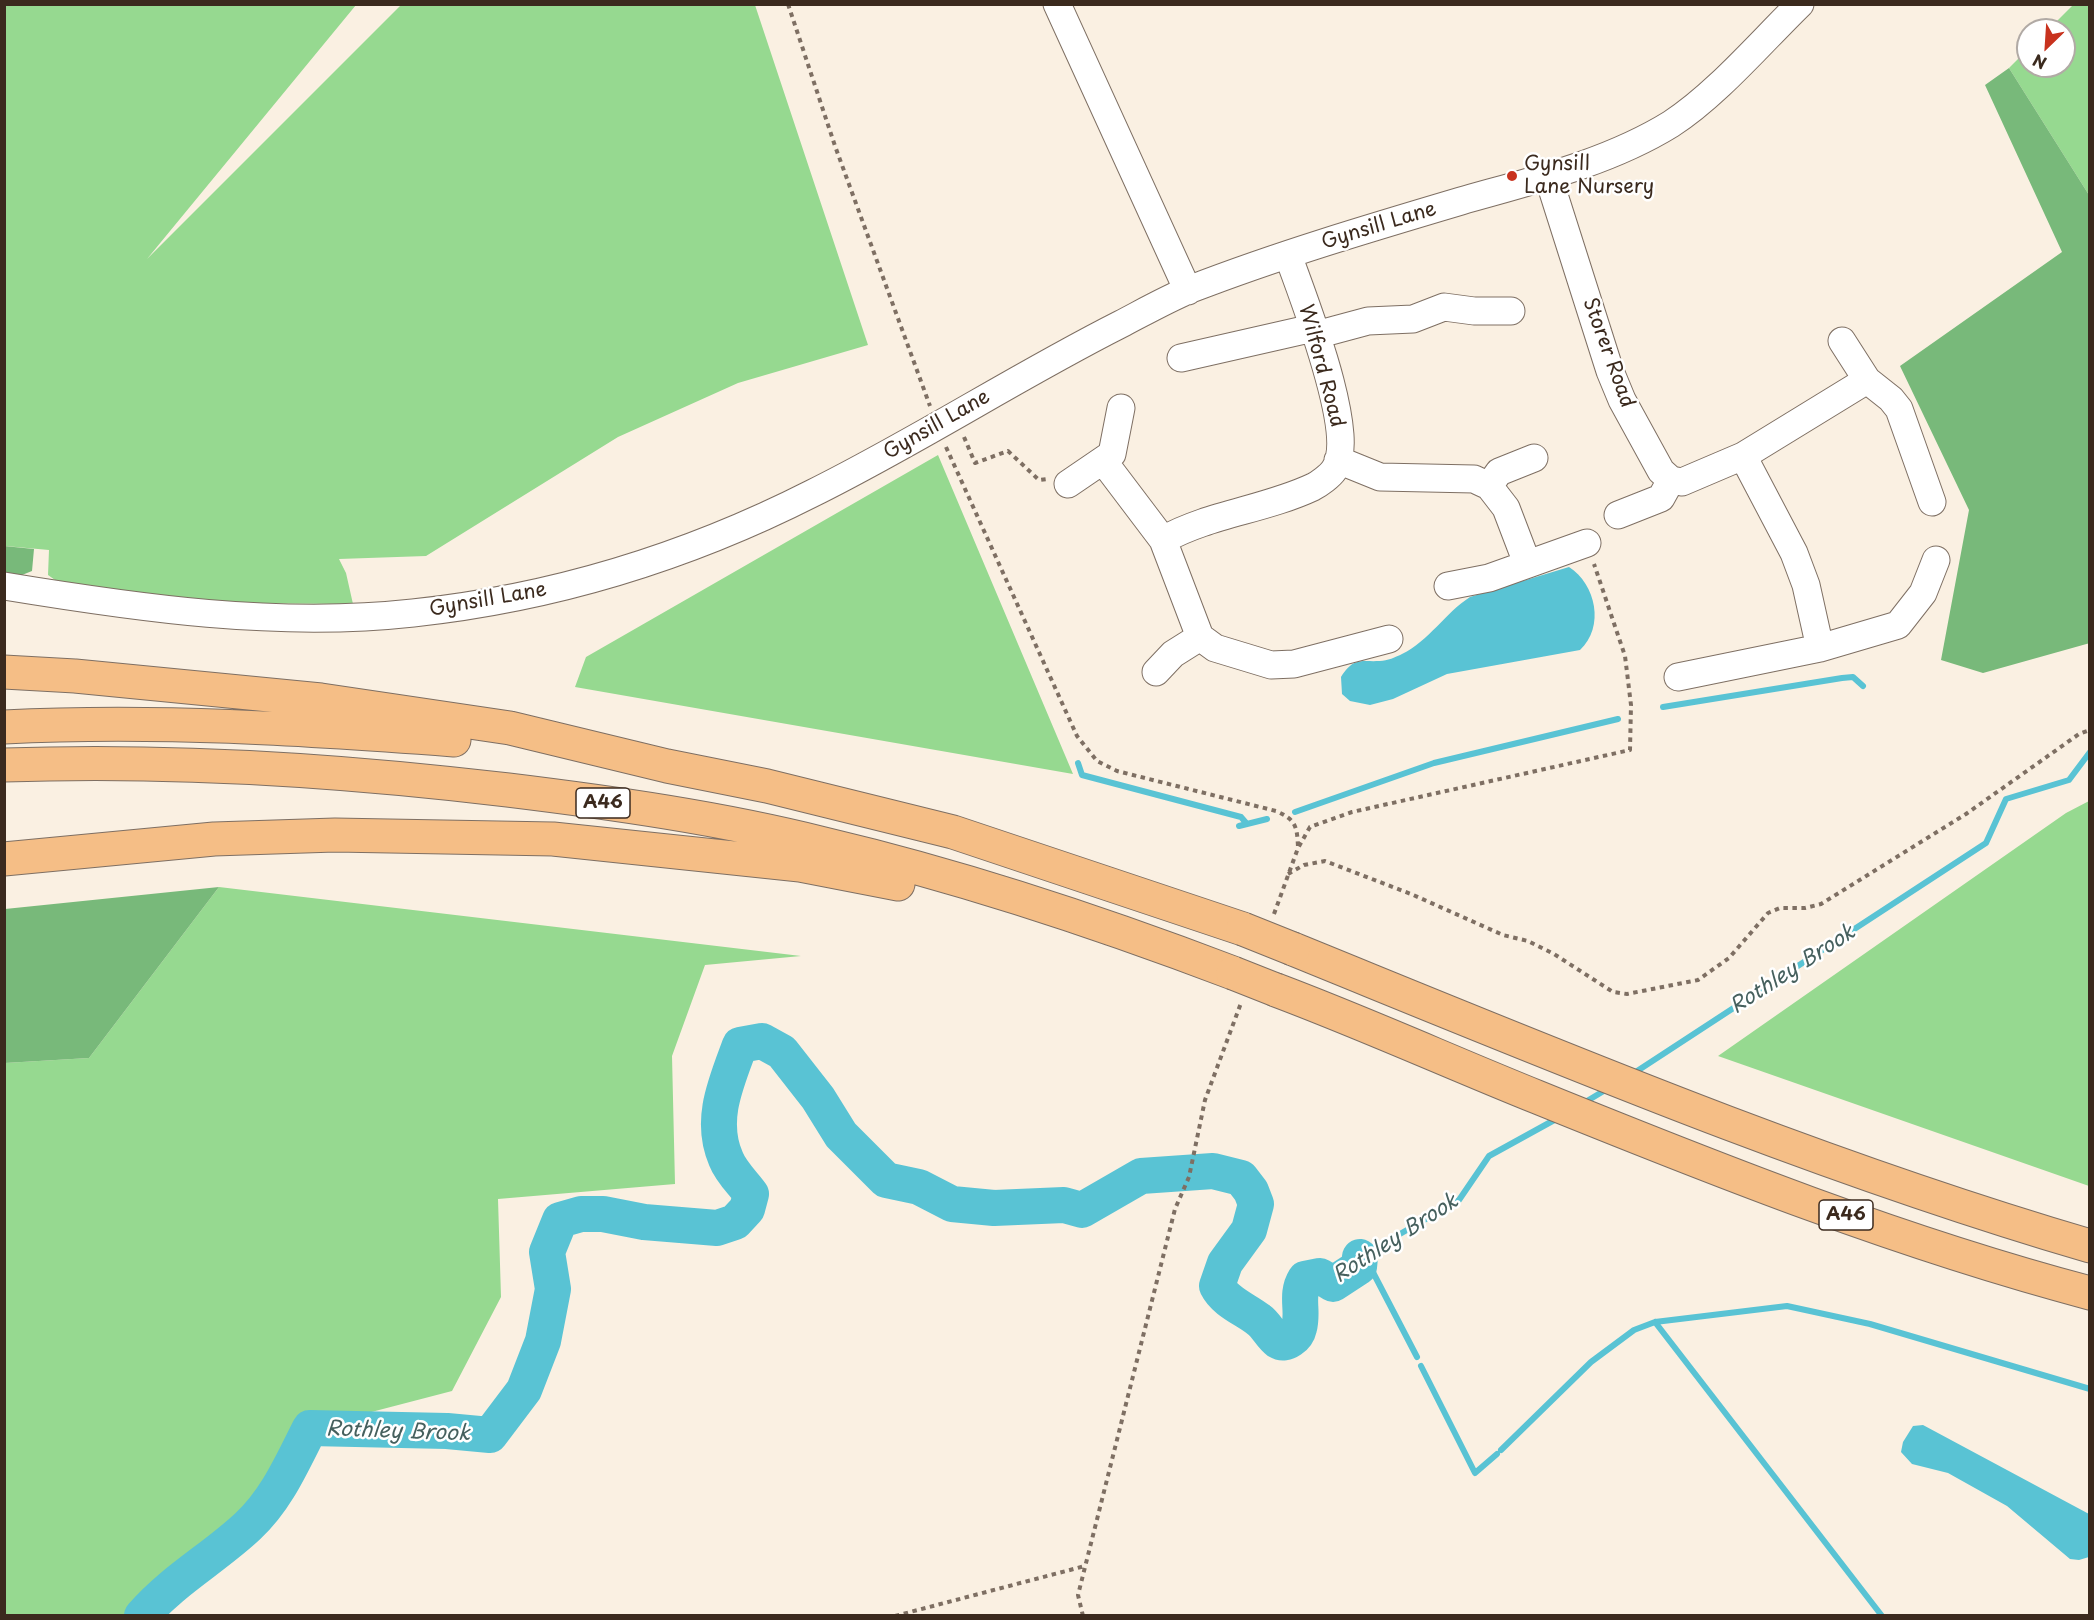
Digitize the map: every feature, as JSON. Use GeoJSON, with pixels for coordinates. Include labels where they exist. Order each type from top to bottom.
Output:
{"type":"FeatureCollection","features":[{"type":"Feature","properties":{"kind":"highway","name":"A46"},"geometry":{"type":"LineString","coordinates":[[4,672],[75,676],[321,700],[510,728],[667,766],[767,786],[953,832],[1244,929],[1565,1060],[1834,1163],[2004,1221],[2090,1246]]}},
{"type":"Feature","properties":{"kind":"highway","name":"A46"},"geometry":{"type":"LineString","coordinates":[[4,727],[142,724],[272,727],[464,741],[667,766]]}},
{"type":"Feature","properties":{"kind":"highway","name":"A46"},"geometry":{"type":"LineString","coordinates":[[4,765],[78,762],[311,771],[422,780],[691,815],[825,843],[1063,911],[1182,954],[1237,987],[1276,990],[1607,1125],[1798,1199],[2031,1277],[2090,1293]]}},
{"type":"Feature","properties":{"kind":"highway","name":"A46"},"geometry":{"type":"LineString","coordinates":[[4,859],[214,839],[335,835],[553,839],[800,865],[967,898],[1182,954]]}},
{"type":"Feature","properties":{"kind":"street"},"geometry":{"type":"LineString","coordinates":[[1057,4],[1188,291]]}},
{"type":"Feature","properties":{"kind":"street","name":"Gynsill Lane"},"geometry":{"type":"LineString","coordinates":[[4,586],[132,605],[231,615],[319,618],[409,614],[498,601],[610,575],[721,536],[812,494],[947,422],[1074,348],[1188,291],[1360,231],[1548,176],[1621,149],[1677,120],[1800,4]]}},
{"type":"Feature","properties":{"kind":"street","name":"Storer Road"},"geometry":{"type":"LineString","coordinates":[[1548,176],[1610,371],[1622,400],[1661,471],[1671,480]]}},
{"type":"Feature","properties":{"kind":"street","name":"Wilford Road"},"geometry":{"type":"LineString","coordinates":[[1288,255],[1340,418],[1341,441],[1338,460]]}},
{"type":"Feature","properties":{"kind":"street"},"geometry":{"type":"LineString","coordinates":[[1181,358],[1368,321],[1413,319],[1444,307],[1474,311],[1511,311]]}},
{"type":"Feature","properties":{"kind":"street"},"geometry":{"type":"LineString","coordinates":[[1842,340],[1867,380],[1892,399],[1899,409],[1932,502]]}},
{"type":"Feature","properties":{"kind":"street"},"geometry":{"type":"LineString","coordinates":[[1618,515],[1661,498],[1671,480],[1682,482],[1743,456],[1867,380]]}},
{"type":"Feature","properties":{"kind":"street"},"geometry":{"type":"LineString","coordinates":[[1070,482],[1104,462],[1112,454],[1118,420]]}},
{"type":"Feature","properties":{"kind":"street"},"geometry":{"type":"LineString","coordinates":[[1743,456],[1794,553],[1806,585],[1820,648]]}},
{"type":"Feature","properties":{"kind":"street"},"geometry":{"type":"LineString","coordinates":[[1489,486],[1498,472],[1534,458]]}},
{"type":"Feature","properties":{"kind":"street"},"geometry":{"type":"LineString","coordinates":[[1163,540],[1185,528],[1315,486],[1334,470],[1338,460],[1380,477],[1474,478],[1489,486],[1506,508],[1527,563]]}},
{"type":"Feature","properties":{"kind":"street"},"geometry":{"type":"LineString","coordinates":[[1104,462],[1163,540],[1200,637],[1215,648],[1271,665],[1294,664],[1389,639]]}},
{"type":"Feature","properties":{"kind":"street"},"geometry":{"type":"LineString","coordinates":[[1448,586],[1498,574],[1587,543]]}},
{"type":"Feature","properties":{"kind":"street"},"geometry":{"type":"LineString","coordinates":[[1678,676],[1820,648],[1898,625],[1923,593],[1936,560]]}},
{"type":"Feature","properties":{"kind":"street"},"geometry":{"type":"LineString","coordinates":[[1165,663],[1200,637]]}},
{"type":"Feature","properties":{"kind":"path"},"geometry":{"type":"LineString","coordinates":[[788,4],[834,146],[1077,736],[1098,761],[1117,771],[1276,811],[1290,818],[1297,829],[1299,848]]}},
{"type":"Feature","properties":{"kind":"path"},"geometry":{"type":"LineString","coordinates":[[947,422],[975,463],[1008,451],[1039,480],[1059,477],[1070,482]]}},
{"type":"Feature","properties":{"kind":"path"},"geometry":{"type":"LineString","coordinates":[[1273,916],[1288,874],[1310,827],[1352,812],[1630,750],[1631,705],[1624,656],[1587,543]]}},
{"type":"Feature","properties":{"kind":"path"},"geometry":{"type":"LineString","coordinates":[[1288,874],[1304,864],[1325,861],[1411,894],[1503,935],[1528,941],[1554,954],[1612,992],[1627,994],[1698,980],[1729,958],[1768,913],[1780,908],[1805,908],[1821,904],[1966,814],[2079,734],[2090,730]]}},
{"type":"Feature","properties":{"kind":"path"},"geometry":{"type":"LineString","coordinates":[[1083,1616],[1078,1594],[1175,1209],[1189,1177],[1205,1100],[1237,987]]}},
{"type":"Feature","properties":{"kind":"path"},"geometry":{"type":"LineString","coordinates":[[895,1616],[1085,1566]]}},
{"type":"Feature","properties":{"kind":"green space"},"geometry":{"type":"Polygon","coordinates":[[[4,5],[356,5],[147,259],[401,5],[755,5],[868,345],[738,383],[618,437],[426,556],[339,559],[346,573],[353,604],[217,603],[62,585],[48,575],[49,550],[5,546],[4,5]]]}},
{"type":"Feature","properties":{"kind":"green space"},"geometry":{"type":"Polygon","coordinates":[[[2073,5],[2089,5],[2089,195],[2009,68],[2016,61],[2016,78],[2076,78],[2076,18],[2060,18],[2073,5]]]}},
{"type":"Feature","properties":{"kind":"green space"},"geometry":{"type":"Polygon","coordinates":[[[2009,68],[2089,195],[2090,643],[1983,673],[1941,660],[1969,510],[1900,366],[2062,252],[1985,85],[2009,68]]]}},
{"type":"Feature","properties":{"kind":"green space"},"geometry":{"type":"Polygon","coordinates":[[[938,455],[1073,774],[575,687],[586,657],[938,455]]]}},
{"type":"Feature","properties":{"kind":"green space"},"geometry":{"type":"Polygon","coordinates":[[[4,546],[34,549],[32,571],[17,577],[5,575],[4,546]]]}},
{"type":"Feature","properties":{"kind":"green space"},"geometry":{"type":"Polygon","coordinates":[[[2089,801],[2089,1186],[1718,1056],[2066,813],[2089,801]]]}},
{"type":"Feature","properties":{"kind":"green space"},"geometry":{"type":"Polygon","coordinates":[[[219,887],[801,956],[705,965],[672,1056],[675,1184],[498,1199],[501,1297],[452,1391],[310,1428],[255,1518],[135,1615],[5,1616],[5,1063],[89,1058],[219,887]]]}},
{"type":"Feature","properties":{"kind":"green space"},"geometry":{"type":"Polygon","coordinates":[[[219,887],[89,1058],[5,1063],[5,909],[219,887]]]}},
{"type":"Feature","properties":{"kind":"water"},"geometry":{"type":"Polygon","coordinates":[[[1569,567],[1586,584],[1594,606],[1593,630],[1588,641],[1580,650],[1447,674],[1393,699],[1370,705],[1350,701],[1342,694],[1341,677],[1350,666],[1362,661],[1388,660],[1400,655],[1420,642],[1470,597],[1569,567]]]}},
{"type":"Feature","properties":{"kind":"water"},"geometry":{"type":"Polygon","coordinates":[[[1923,1425],[2089,1514],[2089,1557],[2079,1560],[2070,1559],[2007,1506],[1948,1473],[1912,1464],[1901,1452],[1903,1442],[1913,1426],[1923,1425]]]}},
{"type":"Feature","properties":{"kind":"waterway"},"geometry":{"type":"LineString","coordinates":[[1663,707],[1842,678],[1853,677],[1863,686]]}},
{"type":"Feature","properties":{"kind":"waterway"},"geometry":{"type":"LineString","coordinates":[[1295,812],[1434,763],[1618,719]]}},
{"type":"Feature","properties":{"kind":"waterway","name":"Rothley Brook"},"geometry":{"type":"LineString","coordinates":[[1631,1075],[1986,843],[2006,799],[2069,780],[2090,752]]}},
{"type":"Feature","properties":{"kind":"waterway"},"geometry":{"type":"LineString","coordinates":[[1078,763],[1082,775],[1241,817],[1247,824]]}},
{"type":"Feature","properties":{"kind":"waterway"},"geometry":{"type":"LineString","coordinates":[[1239,826],[1267,819]]}},
{"type":"Feature","properties":{"kind":"waterway","name":"Rothley Brook"},"geometry":{"type":"LineString","coordinates":[[142,1616],[167,1591],[235,1538],[258,1515],[283,1480],[310,1428],[447,1431],[490,1435],[524,1390],[543,1341],[553,1289],[547,1252],[560,1220],[581,1214],[603,1214],[644,1222],[717,1228],[735,1222],[747,1209],[751,1194],[728,1164],[721,1144],[719,1116],[725,1087],[740,1045],[762,1041],[782,1052],[818,1098],[841,1135],[886,1180],[919,1187],[952,1204],[994,1208],[1064,1205],[1082,1210],[1141,1176],[1213,1171],[1241,1178],[1251,1191],[1256,1204],[1249,1230],[1225,1263],[1217,1286],[1225,1297],[1259,1320],[1278,1341],[1291,1340],[1298,1331],[1300,1297],[1305,1279],[1320,1276],[1333,1284],[1359,1267],[1360,1257]]}},
{"type":"Feature","properties":{"kind":"waterway","name":"Rothley Brook"},"geometry":{"type":"LineString","coordinates":[[1582,1104],[1607,1089]]}},
{"type":"Feature","properties":{"kind":"waterway","name":"Rothley Brook"},"geometry":{"type":"LineString","coordinates":[[1360,1257],[1459,1200],[1489,1156],[1558,1118]]}},
{"type":"Feature","properties":{"kind":"waterway"},"geometry":{"type":"LineString","coordinates":[[1364,1255],[1417,1357]]}},
{"type":"Feature","properties":{"kind":"waterway"},"geometry":{"type":"LineString","coordinates":[[1501,1450],[1591,1362],[1634,1330],[1655,1322],[1787,1306],[1870,1324],[2090,1389]]}},
{"type":"Feature","properties":{"kind":"waterway"},"geometry":{"type":"LineString","coordinates":[[1655,1322],[1882,1616]]}},
{"type":"Feature","properties":{"kind":"waterway"},"geometry":{"type":"LineString","coordinates":[[1421,1366],[1475,1473],[1497,1454]]}},
{"type":"Feature","properties":{"kind":"place","name":"Gynsill Lane Nursery"},"geometry":{"type":"Point","coordinates":[1512,176]}}]}
